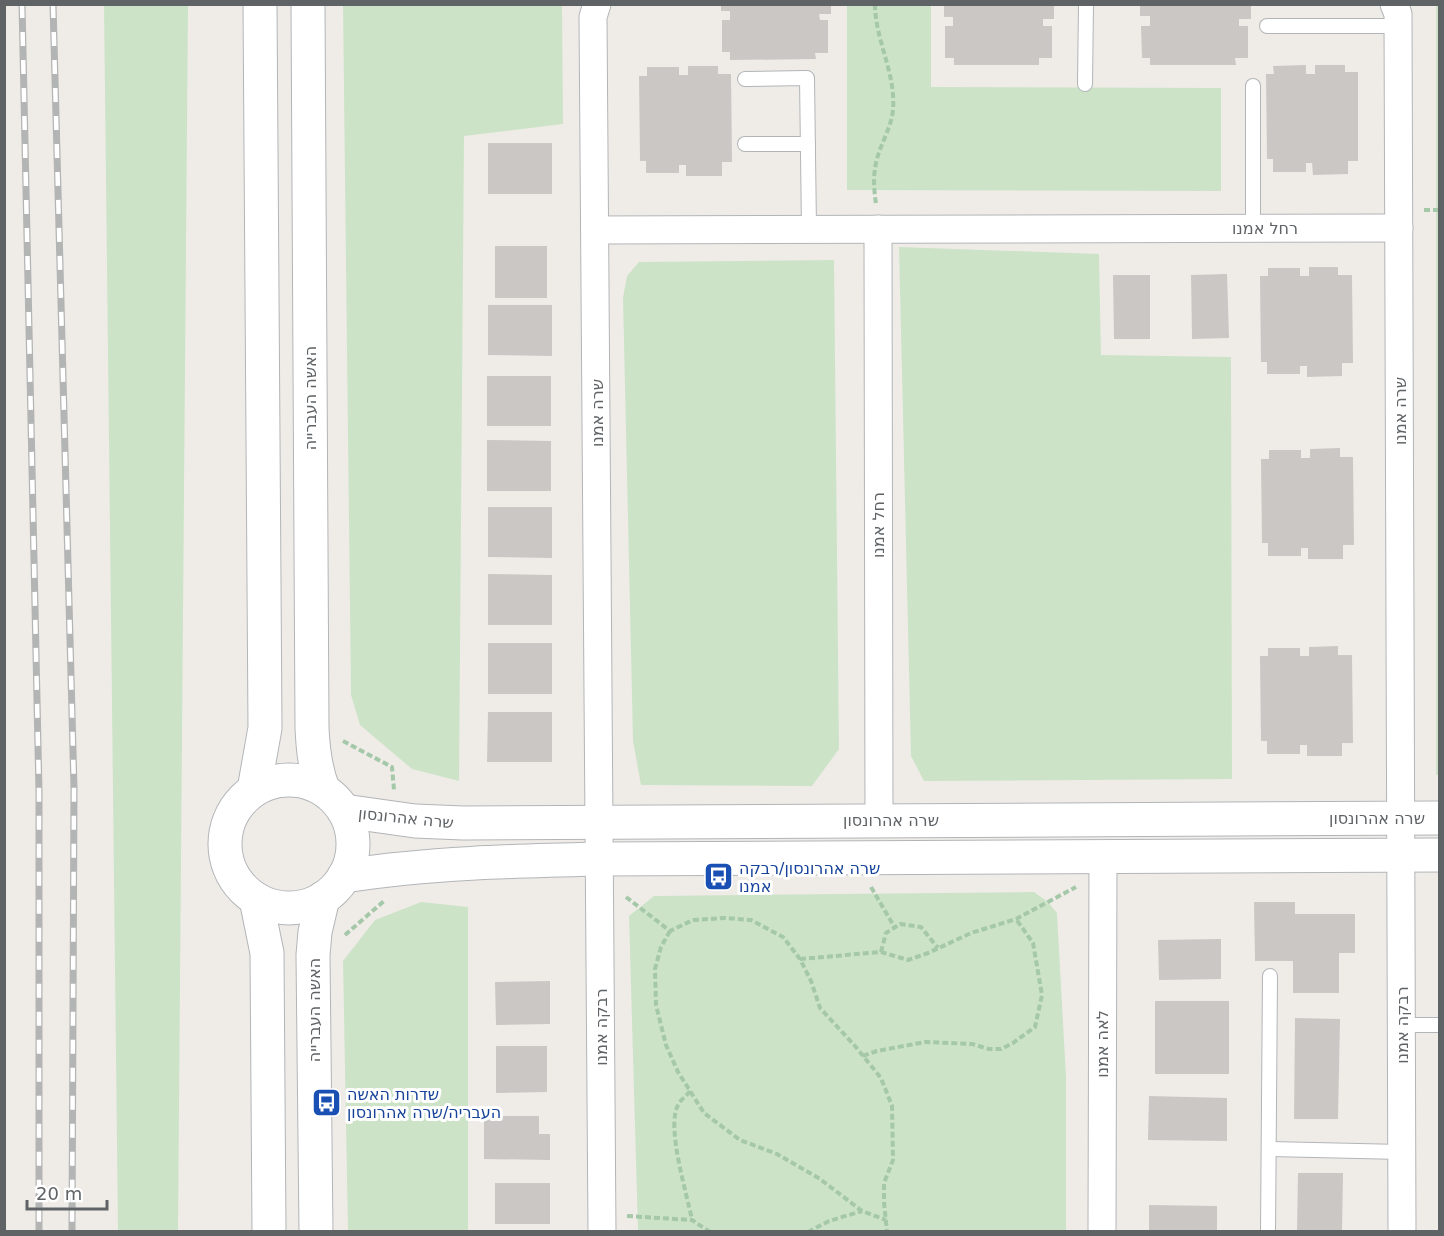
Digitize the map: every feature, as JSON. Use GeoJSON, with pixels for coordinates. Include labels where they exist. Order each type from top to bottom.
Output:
{"type":"FeatureCollection","features":[{"type":"Feature","properties":{"kind":"street"},"geometry":{"type":"LineString","coordinates":[[254,790],[265,728],[260,4]]}},
{"type":"Feature","properties":{"kind":"street","name":"האשה העברייה"},"geometry":{"type":"LineString","coordinates":[[308,4],[312,728],[316,772],[333,800]]}},
{"type":"Feature","properties":{"kind":"street","name":"שרה אמנו"},"geometry":{"type":"LineString","coordinates":[[597,4],[593,17],[599,822]]}},
{"type":"Feature","properties":{"kind":"street","name":"שרה אמנו"},"geometry":{"type":"LineString","coordinates":[[1396,15],[1399,228],[1400,818]]}},
{"type":"Feature","properties":{"kind":"street","name":"רחל אמנו"},"geometry":{"type":"LineString","coordinates":[[595,230],[1399,228]]}},
{"type":"Feature","properties":{"kind":"street","name":"רחל אמנו"},"geometry":{"type":"LineString","coordinates":[[878,229],[879,820]]}},
{"type":"Feature","properties":{"kind":"street"},"geometry":{"type":"LineString","coordinates":[[334,887],[351,860],[353,844],[351,827],[333,800],[302,782],[281,780],[254,790],[240,802],[230,818],[225,835],[225,854],[231,872],[242,887],[256,899],[269,905],[297,907],[334,887],[399,867],[461,862],[599,867],[856,859],[1103,865],[1440,855]]}},
{"type":"Feature","properties":{"kind":"street","name":"שרה אהרונסון"},"geometry":{"type":"LineString","coordinates":[[333,800],[396,819],[463,824],[1440,818]]}},
{"type":"Feature","properties":{"kind":"street","name":"רבקה אמנו"},"geometry":{"type":"LineString","coordinates":[[1400,818],[1402,1232]]}},
{"type":"Feature","properties":{"kind":"street","name":"רבקה אמנו"},"geometry":{"type":"LineString","coordinates":[[599,822],[602,1224]]}},
{"type":"Feature","properties":{"kind":"street","name":"לאה אמנו"},"geometry":{"type":"LineString","coordinates":[[1102,1232],[1103,865]]}},
{"type":"Feature","properties":{"kind":"street","name":"האשה העברייה"},"geometry":{"type":"LineString","coordinates":[[316,1232],[313,955],[315,932],[334,887]]}},
{"type":"Feature","properties":{"kind":"street"},"geometry":{"type":"LineString","coordinates":[[256,899],[267,953],[269,1232]]}},
{"type":"Feature","properties":{"kind":"lane"},"geometry":{"type":"LineString","coordinates":[[1085,84],[1086,4]]}},
{"type":"Feature","properties":{"kind":"lane"},"geometry":{"type":"LineString","coordinates":[[1267,26],[1396,15]]}},
{"type":"Feature","properties":{"kind":"lane"},"geometry":{"type":"LineString","coordinates":[[745,79],[807,78],[809,229]]}},
{"type":"Feature","properties":{"kind":"lane"},"geometry":{"type":"LineString","coordinates":[[1253,86],[1253,228]]}},
{"type":"Feature","properties":{"kind":"lane"},"geometry":{"type":"LineString","coordinates":[[745,144],[808,144]]}},
{"type":"Feature","properties":{"kind":"lane"},"geometry":{"type":"LineString","coordinates":[[1268,1232],[1270,976]]}},
{"type":"Feature","properties":{"kind":"lane"},"geometry":{"type":"LineString","coordinates":[[1402,1025],[1440,1024]]}},
{"type":"Feature","properties":{"kind":"lane"},"geometry":{"type":"LineString","coordinates":[[1269,1149],[1402,1152]]}},
{"type":"Feature","properties":{"kind":"path"},"geometry":{"type":"LineString","coordinates":[[875,4],[875,18],[893,86],[893,110],[889,131],[876,162],[874,184],[878,229]]}},
{"type":"Feature","properties":{"kind":"path"},"geometry":{"type":"LineString","coordinates":[[344,742],[392,767],[396,819]]}},
{"type":"Feature","properties":{"kind":"path"},"geometry":{"type":"LineString","coordinates":[[856,859],[894,928]]}},
{"type":"Feature","properties":{"kind":"path"},"geometry":{"type":"LineString","coordinates":[[800,959],[881,952],[908,960],[971,933],[1016,919],[1103,865]]}},
{"type":"Feature","properties":{"kind":"path"},"geometry":{"type":"LineString","coordinates":[[341,939],[394,893],[399,867]]}},
{"type":"Feature","properties":{"kind":"path"},"geometry":{"type":"LineString","coordinates":[[599,867],[670,931]]}},
{"type":"Feature","properties":{"kind":"path"},"geometry":{"type":"LineString","coordinates":[[886,1220],[862,1211],[820,1179],[777,1154],[740,1140],[704,1113],[678,1072],[666,1045],[656,1005],[655,969],[670,931],[693,920],[724,918],[751,920],[783,937],[800,959],[811,981],[820,1008],[881,1078],[891,1106],[893,1160],[884,1183],[887,1232]]}},
{"type":"Feature","properties":{"kind":"path"},"geometry":{"type":"LineString","coordinates":[[863,1056],[925,1042],[972,1044],[989,1049],[1001,1049],[1035,1027],[1042,994],[1033,943],[1016,919]]}},
{"type":"Feature","properties":{"kind":"path"},"geometry":{"type":"LineString","coordinates":[[881,952],[885,933],[900,924],[921,927],[938,948]]}},
{"type":"Feature","properties":{"kind":"path"},"geometry":{"type":"LineString","coordinates":[[690,1091],[678,1106],[675,1122],[676,1148],[692,1220]]}},
{"type":"Feature","properties":{"kind":"path"},"geometry":{"type":"LineString","coordinates":[[808,1232],[829,1221],[862,1211]]}},
{"type":"Feature","properties":{"kind":"path"},"geometry":{"type":"LineString","coordinates":[[602,1224],[671,1217],[692,1220],[710,1232]]}},
{"type":"Feature","properties":{"kind":"green space"},"geometry":{"type":"Polygon","coordinates":[[[1439,4],[1440,775],[1436,775],[1436,5],[1439,4]]]}},
{"type":"Feature","properties":{"kind":"green space"},"geometry":{"type":"Polygon","coordinates":[[[104,5],[188,5],[178,1231],[118,1231],[104,5]]]}},
{"type":"Feature","properties":{"kind":"green space"},"geometry":{"type":"Polygon","coordinates":[[[343,5],[562,5],[563,124],[464,136],[459,781],[412,769],[360,725],[351,695],[343,5]]]}},
{"type":"Feature","properties":{"kind":"green space"},"geometry":{"type":"Polygon","coordinates":[[[847,5],[931,5],[931,87],[1221,88],[1221,191],[847,190],[847,5]]]}},
{"type":"Feature","properties":{"kind":"green space"},"geometry":{"type":"Polygon","coordinates":[[[899,247],[1099,254],[1101,355],[1231,357],[1232,779],[924,781],[911,756],[899,247]]]}},
{"type":"Feature","properties":{"kind":"green space"},"geometry":{"type":"Polygon","coordinates":[[[834,260],[839,749],[812,786],[641,785],[633,741],[623,298],[627,276],[639,262],[834,260]]]}},
{"type":"Feature","properties":{"kind":"green space"},"geometry":{"type":"Polygon","coordinates":[[[1034,892],[1048,902],[1057,913],[1066,1077],[1066,1231],[638,1231],[629,916],[654,896],[1034,892]]]}},
{"type":"Feature","properties":{"kind":"green space"},"geometry":{"type":"Polygon","coordinates":[[[421,902],[468,907],[468,1231],[348,1231],[343,961],[375,920],[421,902]]]}},
{"type":"Feature","properties":{"kind":"building"},"geometry":{"type":"Polygon","coordinates":[[[721,4],[831,4],[831,14],[819,14],[820,20],[828,20],[828,53],[815,53],[816,59],[730,60],[730,52],[722,52],[722,20],[730,20],[730,11],[721,11],[721,4]]]}},
{"type":"Feature","properties":{"kind":"building"},"geometry":{"type":"Polygon","coordinates":[[[944,4],[1054,4],[1054,19],[1043,19],[1043,26],[1052,26],[1052,58],[1039,58],[1039,65],[954,65],[954,58],[945,58],[945,26],[953,26],[953,17],[944,17],[944,4]]]}},
{"type":"Feature","properties":{"kind":"building"},"geometry":{"type":"Polygon","coordinates":[[[1140,4],[1251,4],[1251,19],[1239,19],[1239,26],[1248,26],[1248,58],[1235,58],[1236,65],[1150,65],[1150,58],[1142,58],[1141,26],[1150,26],[1150,16],[1140,16],[1140,4]]]}},
{"type":"Feature","properties":{"kind":"building"},"geometry":{"type":"Polygon","coordinates":[[[1306,65],[1306,74],[1315,74],[1315,65],[1345,65],[1345,72],[1358,72],[1358,161],[1348,161],[1348,174],[1313,175],[1312,163],[1306,163],[1306,172],[1273,172],[1273,159],[1267,159],[1266,74],[1274,74],[1273,66],[1306,65]]]}},
{"type":"Feature","properties":{"kind":"building"},"geometry":{"type":"Polygon","coordinates":[[[688,66],[718,66],[718,74],[731,74],[732,162],[722,162],[722,176],[686,176],[686,165],[679,165],[679,173],[646,173],[646,161],[640,161],[639,76],[647,76],[647,67],[679,67],[679,75],[688,75],[688,66]]]}},
{"type":"Feature","properties":{"kind":"building"},"geometry":{"type":"Polygon","coordinates":[[[488,143],[552,143],[552,194],[488,194],[488,143]]]}},
{"type":"Feature","properties":{"kind":"building"},"geometry":{"type":"Polygon","coordinates":[[[495,246],[547,246],[547,298],[495,298],[495,246]]]}},
{"type":"Feature","properties":{"kind":"building"},"geometry":{"type":"Polygon","coordinates":[[[1309,267],[1338,267],[1338,275],[1352,275],[1353,363],[1342,363],[1342,376],[1307,377],[1307,366],[1300,366],[1300,374],[1267,374],[1267,362],[1261,362],[1260,276],[1268,276],[1268,268],[1300,268],[1300,276],[1309,276],[1309,267]]]}},
{"type":"Feature","properties":{"kind":"building"},"geometry":{"type":"Polygon","coordinates":[[[1227,274],[1229,338],[1192,339],[1191,275],[1227,274]]]}},
{"type":"Feature","properties":{"kind":"building"},"geometry":{"type":"Polygon","coordinates":[[[1113,275],[1150,275],[1150,339],[1114,339],[1113,275]]]}},
{"type":"Feature","properties":{"kind":"building"},"geometry":{"type":"Polygon","coordinates":[[[488,305],[552,305],[552,356],[488,355],[488,305]]]}},
{"type":"Feature","properties":{"kind":"building"},"geometry":{"type":"Polygon","coordinates":[[[487,376],[551,376],[551,426],[487,426],[487,376]]]}},
{"type":"Feature","properties":{"kind":"building"},"geometry":{"type":"Polygon","coordinates":[[[487,440],[551,441],[551,491],[487,491],[487,440]]]}},
{"type":"Feature","properties":{"kind":"building"},"geometry":{"type":"Polygon","coordinates":[[[1340,448],[1340,457],[1353,457],[1354,545],[1343,545],[1343,559],[1308,559],[1308,548],[1301,548],[1301,556],[1268,556],[1268,543],[1262,543],[1261,459],[1269,459],[1269,450],[1301,450],[1301,458],[1310,458],[1310,449],[1340,448]]]}},
{"type":"Feature","properties":{"kind":"building"},"geometry":{"type":"Polygon","coordinates":[[[488,507],[552,507],[552,558],[488,557],[488,507]]]}},
{"type":"Feature","properties":{"kind":"building"},"geometry":{"type":"Polygon","coordinates":[[[488,574],[552,575],[552,625],[488,625],[488,574]]]}},
{"type":"Feature","properties":{"kind":"building"},"geometry":{"type":"Polygon","coordinates":[[[488,643],[552,643],[552,694],[488,694],[488,643]]]}},
{"type":"Feature","properties":{"kind":"building"},"geometry":{"type":"Polygon","coordinates":[[[1338,646],[1338,655],[1352,655],[1353,743],[1342,743],[1342,756],[1307,756],[1307,745],[1300,745],[1300,754],[1267,754],[1267,741],[1261,741],[1260,656],[1268,656],[1268,648],[1300,648],[1300,656],[1309,656],[1309,647],[1338,646]]]}},
{"type":"Feature","properties":{"kind":"building"},"geometry":{"type":"Polygon","coordinates":[[[488,712],[552,712],[552,762],[487,762],[488,712]]]}},
{"type":"Feature","properties":{"kind":"building"},"geometry":{"type":"Polygon","coordinates":[[[1254,902],[1295,902],[1295,914],[1355,914],[1355,953],[1339,953],[1339,993],[1293,993],[1293,961],[1255,961],[1254,902]]]}},
{"type":"Feature","properties":{"kind":"building"},"geometry":{"type":"Polygon","coordinates":[[[1221,939],[1221,979],[1159,980],[1158,940],[1221,939]]]}},
{"type":"Feature","properties":{"kind":"building"},"geometry":{"type":"Polygon","coordinates":[[[550,981],[550,1024],[496,1025],[495,982],[550,981]]]}},
{"type":"Feature","properties":{"kind":"building"},"geometry":{"type":"Polygon","coordinates":[[[1155,1001],[1229,1001],[1229,1074],[1155,1074],[1155,1001]]]}},
{"type":"Feature","properties":{"kind":"building"},"geometry":{"type":"Polygon","coordinates":[[[1295,1018],[1340,1019],[1338,1119],[1294,1119],[1295,1018]]]}},
{"type":"Feature","properties":{"kind":"building"},"geometry":{"type":"Polygon","coordinates":[[[496,1046],[547,1046],[547,1092],[496,1093],[496,1046]]]}},
{"type":"Feature","properties":{"kind":"building"},"geometry":{"type":"Polygon","coordinates":[[[1149,1096],[1227,1098],[1227,1141],[1148,1140],[1149,1096]]]}},
{"type":"Feature","properties":{"kind":"building"},"geometry":{"type":"Polygon","coordinates":[[[484,1116],[539,1116],[539,1134],[550,1134],[550,1160],[484,1159],[484,1116]]]}},
{"type":"Feature","properties":{"kind":"building"},"geometry":{"type":"Polygon","coordinates":[[[1298,1173],[1343,1173],[1342,1232],[1297,1232],[1298,1173]]]}},
{"type":"Feature","properties":{"kind":"building"},"geometry":{"type":"Polygon","coordinates":[[[495,1183],[550,1183],[550,1224],[495,1224],[495,1183]]]}},
{"type":"Feature","properties":{"kind":"building"},"geometry":{"type":"Polygon","coordinates":[[[1149,1205],[1217,1206],[1217,1232],[1149,1232],[1149,1205]]]}},
{"type":"Feature","properties":{"kind":"railway"},"geometry":{"type":"LineString","coordinates":[[22,4],[39,792],[39,1232]]}},
{"type":"Feature","properties":{"kind":"railway"},"geometry":{"type":"LineString","coordinates":[[53,4],[74,788],[72,1232]]}},
{"type":"Feature","properties":{"kind":"place","name":"שרה אהרונסון/רבקה אמנו"},"geometry":{"type":"Point","coordinates":[718,877]}},
{"type":"Feature","properties":{"kind":"place","name":"שדרות האשה העבריה/שרה אהרונסון"},"geometry":{"type":"Point","coordinates":[326,1103]}}]}
